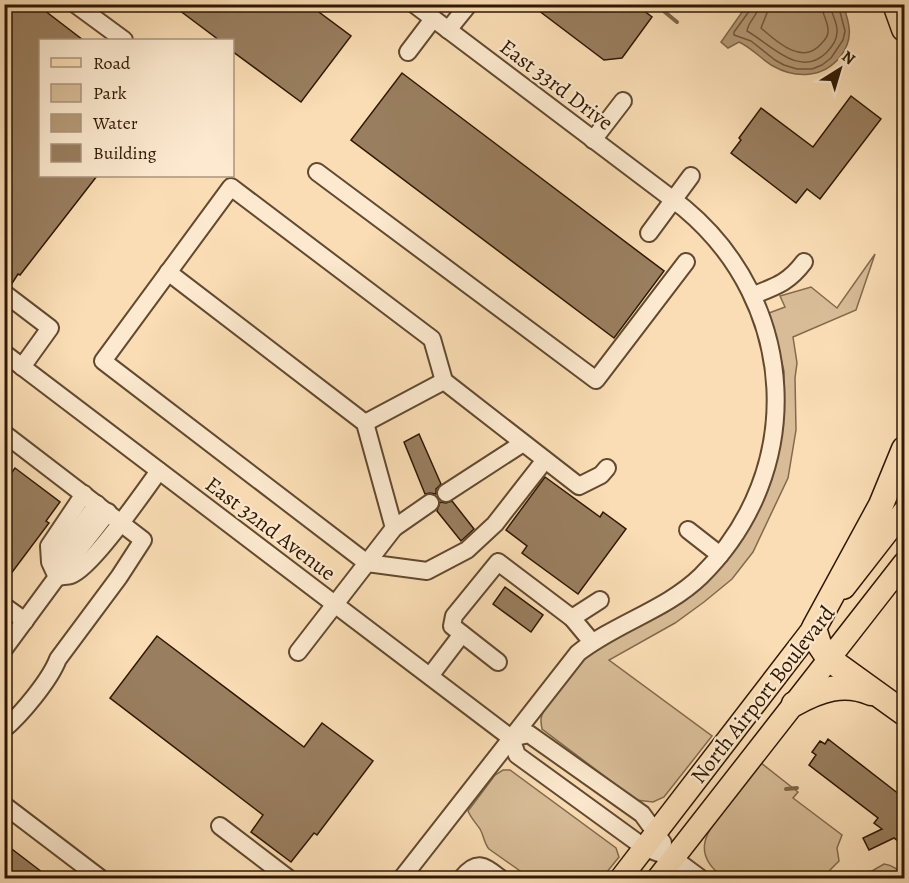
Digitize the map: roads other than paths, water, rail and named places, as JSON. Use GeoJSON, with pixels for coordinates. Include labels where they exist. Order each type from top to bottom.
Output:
{"type":"FeatureCollection","features":[{"type":"Feature","properties":{"kind":"highway"},"geometry":{"type":"LineString","coordinates":[[895,4],[904,29]]}},
{"type":"Feature","properties":{"kind":"highway"},"geometry":{"type":"LineString","coordinates":[[904,449],[881,505],[814,628],[819,644],[829,659],[904,714]]}},
{"type":"Feature","properties":{"kind":"highway"},"geometry":{"type":"LineString","coordinates":[[794,704],[824,690],[856,687],[870,692],[904,714]]}},
{"type":"Feature","properties":{"kind":"main road","name":"North Airport Boulevard"},"geometry":{"type":"LineString","coordinates":[[621,879],[904,511]]}},
{"type":"Feature","properties":{"kind":"main road","name":"North Airport Boulevard"},"geometry":{"type":"LineString","coordinates":[[658,879],[904,564]]}},
{"type":"Feature","properties":{"kind":"street"},"geometry":{"type":"LineString","coordinates":[[75,4],[123,39]]}},
{"type":"Feature","properties":{"kind":"street","name":"East 33rd Drive"},"geometry":{"type":"LineString","coordinates":[[402,879],[578,653],[592,642],[670,600],[700,577],[720,555],[756,496],[772,438],[775,407],[774,372],[765,326],[754,295],[735,262],[717,238],[674,200],[414,4]]}},
{"type":"Feature","properties":{"kind":"street"},"geometry":{"type":"LineString","coordinates":[[448,30],[469,4]]}},
{"type":"Feature","properties":{"kind":"street"},"geometry":{"type":"LineString","coordinates":[[408,52],[432,18]]}},
{"type":"Feature","properties":{"kind":"street"},"geometry":{"type":"LineString","coordinates":[[593,140],[623,101]]}},
{"type":"Feature","properties":{"kind":"street"},"geometry":{"type":"LineString","coordinates":[[317,172],[596,380],[686,262]]}},
{"type":"Feature","properties":{"kind":"street"},"geometry":{"type":"LineString","coordinates":[[649,233],[691,176]]}},
{"type":"Feature","properties":{"kind":"street"},"geometry":{"type":"LineString","coordinates":[[545,460],[495,524],[467,550],[427,571],[367,564],[103,361],[231,188],[432,339],[444,381],[579,486],[602,475],[607,468]]}},
{"type":"Feature","properties":{"kind":"street"},"geometry":{"type":"LineString","coordinates":[[754,295],[784,282],[804,262]]}},
{"type":"Feature","properties":{"kind":"street"},"geometry":{"type":"LineString","coordinates":[[168,272],[365,423],[394,528]]}},
{"type":"Feature","properties":{"kind":"street"},"geometry":{"type":"LineString","coordinates":[[4,293],[50,328],[11,363]]}},
{"type":"Feature","properties":{"kind":"street","name":"East 32nd Avenue"},"geometry":{"type":"LineString","coordinates":[[11,363],[159,471],[511,738],[517,755],[650,840],[700,879]]}},
{"type":"Feature","properties":{"kind":"street"},"geometry":{"type":"LineString","coordinates":[[365,423],[444,381]]}},
{"type":"Feature","properties":{"kind":"street"},"geometry":{"type":"LineString","coordinates":[[5,436],[103,508],[142,540],[119,577],[58,659],[54,670],[7,723]]}},
{"type":"Feature","properties":{"kind":"street"},"geometry":{"type":"LineString","coordinates":[[446,493],[524,443]]}},
{"type":"Feature","properties":{"kind":"street"},"geometry":{"type":"LineString","coordinates":[[57,577],[50,562],[49,546],[159,471]]}},
{"type":"Feature","properties":{"kind":"street"},"geometry":{"type":"LineString","coordinates":[[298,652],[394,528],[430,502]]}},
{"type":"Feature","properties":{"kind":"street"},"geometry":{"type":"LineString","coordinates":[[4,649],[57,577],[72,575],[81,568],[103,508]]}},
{"type":"Feature","properties":{"kind":"street"},"geometry":{"type":"LineString","coordinates":[[688,530],[720,555]]}},
{"type":"Feature","properties":{"kind":"street"},"geometry":{"type":"LineString","coordinates":[[498,662],[452,626],[454,616],[498,562],[572,618],[592,642]]}},
{"type":"Feature","properties":{"kind":"street"},"geometry":{"type":"LineString","coordinates":[[572,618],[600,600]]}},
{"type":"Feature","properties":{"kind":"street"},"geometry":{"type":"LineString","coordinates":[[4,606],[25,621]]}},
{"type":"Feature","properties":{"kind":"street"},"geometry":{"type":"LineString","coordinates":[[430,676],[462,634]]}},
{"type":"Feature","properties":{"kind":"street","name":"East 32nd Avenue"},"geometry":{"type":"LineString","coordinates":[[511,738],[529,734],[642,814],[650,840]]}},
{"type":"Feature","properties":{"kind":"street"},"geometry":{"type":"LineString","coordinates":[[4,805],[100,879]]}},
{"type":"Feature","properties":{"kind":"street"},"geometry":{"type":"LineString","coordinates":[[220,826],[288,879]]}},
{"type":"Feature","properties":{"kind":"street"},"geometry":{"type":"LineString","coordinates":[[462,879],[470,868],[478,866],[484,867],[500,879]]}},
{"type":"Feature","properties":{"kind":"water"},"geometry":{"type":"Polygon","coordinates":[[[747,5],[843,5],[849,25],[847,44],[833,64],[817,73],[800,74],[782,70],[739,42],[728,48],[721,42],[747,5]]]}},
{"type":"Feature","properties":{"kind":"waterway"},"geometry":{"type":"LineString","coordinates":[[655,4],[677,22]]}},
{"type":"Feature","properties":{"kind":"waterway"},"geometry":{"type":"LineString","coordinates":[[786,789],[797,788]]}}]}
